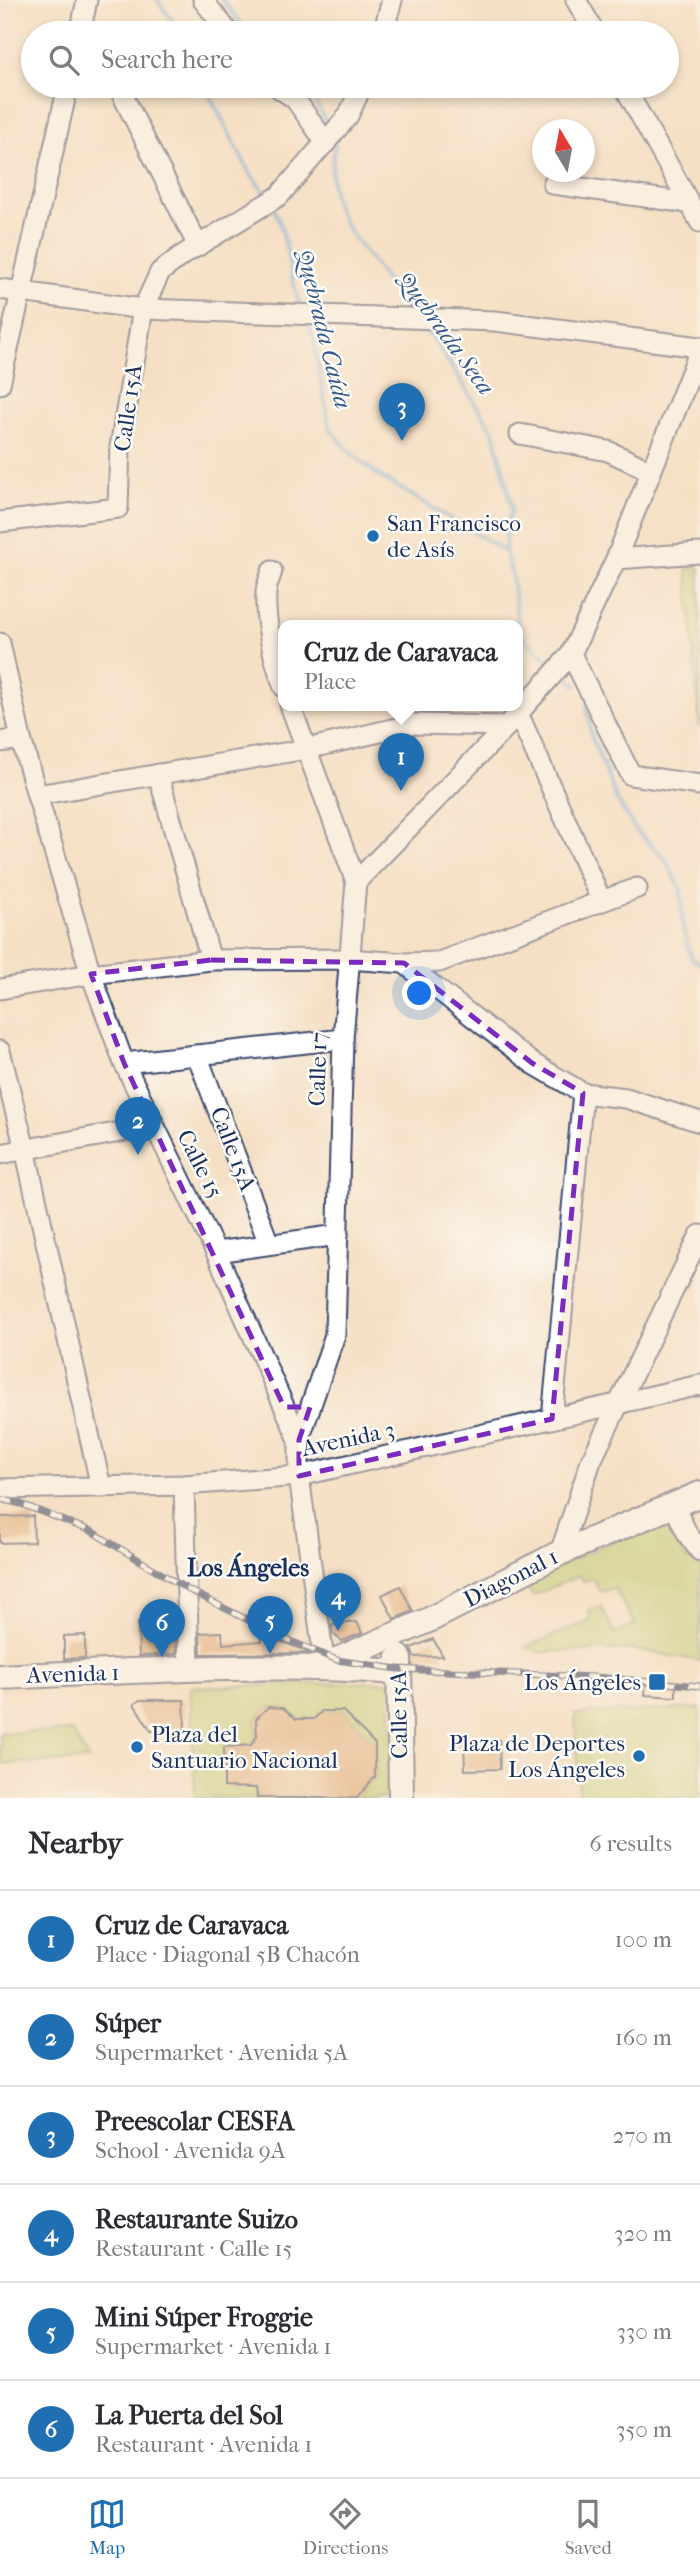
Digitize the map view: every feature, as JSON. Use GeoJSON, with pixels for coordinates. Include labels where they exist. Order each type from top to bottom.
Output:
{"type":"FeatureCollection","features":[{"type":"Feature","properties":{"kind":"main road","name":"Diagonal 1"},"geometry":{"type":"LineString","coordinates":[[325,1668],[337,1660],[404,1632],[560,1553],[700,1493]]}},
{"type":"Feature","properties":{"kind":"main road","name":"Calle 15A"},"geometry":{"type":"LineString","coordinates":[[401,1798],[398,1672],[399,1650],[404,1632]]}},
{"type":"Feature","properties":{"kind":"main road","name":"Avenida 1"},"geometry":{"type":"LineString","coordinates":[[0,1676],[190,1669],[325,1668],[398,1672]]}},
{"type":"Feature","properties":{"kind":"street"},"geometry":{"type":"LineString","coordinates":[[83,21],[87,0]]}},
{"type":"Feature","properties":{"kind":"street"},"geometry":{"type":"LineString","coordinates":[[203,0],[220,21]]}},
{"type":"Feature","properties":{"kind":"street"},"geometry":{"type":"LineString","coordinates":[[386,21],[392,0]]}},
{"type":"Feature","properties":{"kind":"street"},"geometry":{"type":"LineString","coordinates":[[576,0],[588,21]]}},
{"type":"Feature","properties":{"kind":"street"},"geometry":{"type":"LineString","coordinates":[[0,384],[65,98]]}},
{"type":"Feature","properties":{"kind":"street"},"geometry":{"type":"LineString","coordinates":[[124,98],[198,246]]}},
{"type":"Feature","properties":{"kind":"street"},"geometry":{"type":"LineString","coordinates":[[294,98],[326,143]]}},
{"type":"Feature","properties":{"kind":"street","name":"Calle 15A"},"geometry":{"type":"LineString","coordinates":[[0,522],[118,508],[120,447],[143,309],[160,272],[181,256],[279,197],[348,116],[356,98]]}},
{"type":"Feature","properties":{"kind":"street"},"geometry":{"type":"LineString","coordinates":[[631,98],[700,222]]}},
{"type":"Feature","properties":{"kind":"street"},"geometry":{"type":"LineString","coordinates":[[552,184],[688,204]]}},
{"type":"Feature","properties":{"kind":"street"},"geometry":{"type":"LineString","coordinates":[[0,289],[143,309],[495,321],[700,349],[616,559],[571,654],[523,709]]}},
{"type":"Feature","properties":{"kind":"street"},"geometry":{"type":"LineString","coordinates":[[520,435],[608,452],[651,471]]}},
{"type":"Feature","properties":{"kind":"street"},"geometry":{"type":"LineString","coordinates":[[616,559],[700,553]]}},
{"type":"Feature","properties":{"kind":"street"},"geometry":{"type":"LineString","coordinates":[[272,571],[266,592],[274,661],[278,671]]}},
{"type":"Feature","properties":{"kind":"street","name":"Calle 15"},"geometry":{"type":"LineString","coordinates":[[0,643],[37,795],[91,974],[124,1063],[216,1252],[299,1440],[299,1476],[325,1668]]}},
{"type":"Feature","properties":{"kind":"street"},"geometry":{"type":"LineString","coordinates":[[571,654],[631,775],[700,785]]}},
{"type":"Feature","properties":{"kind":"street","name":"Calle 17"},"geometry":{"type":"LineString","coordinates":[[292,711],[356,883],[342,1039],[335,1335],[299,1440]]}},
{"type":"Feature","properties":{"kind":"street"},"geometry":{"type":"LineString","coordinates":[[356,883],[521,711]]}},
{"type":"Feature","properties":{"kind":"street"},"geometry":{"type":"LineString","coordinates":[[37,795],[307,749],[414,724],[513,720]]}},
{"type":"Feature","properties":{"kind":"street"},"geometry":{"type":"LineString","coordinates":[[513,720],[601,900]]}},
{"type":"Feature","properties":{"kind":"street"},"geometry":{"type":"LineString","coordinates":[[0,742],[21,738]]}},
{"type":"Feature","properties":{"kind":"street"},"geometry":{"type":"LineString","coordinates":[[158,774],[211,960]]}},
{"type":"Feature","properties":{"kind":"street"},"geometry":{"type":"LineString","coordinates":[[0,989],[91,974],[211,960],[348,959],[404,963],[439,962],[637,888]]}},
{"type":"Feature","properties":{"kind":"street"},"geometry":{"type":"LineString","coordinates":[[404,963],[532,1063],[583,1093],[626,1098],[700,1122]]}},
{"type":"Feature","properties":{"kind":"street"},"geometry":{"type":"LineString","coordinates":[[124,1063],[342,1039]]}},
{"type":"Feature","properties":{"kind":"street"},"geometry":{"type":"LineString","coordinates":[[0,1051],[25,1149],[101,1487]]}},
{"type":"Feature","properties":{"kind":"street","name":"Calle 15A"},"geometry":{"type":"LineString","coordinates":[[197,1055],[269,1244]]}},
{"type":"Feature","properties":{"kind":"street"},"geometry":{"type":"LineString","coordinates":[[552,1419],[583,1093]]}},
{"type":"Feature","properties":{"kind":"street"},"geometry":{"type":"LineString","coordinates":[[0,1154],[153,1126]]}},
{"type":"Feature","properties":{"kind":"street"},"geometry":{"type":"LineString","coordinates":[[216,1252],[338,1235]]}},
{"type":"Feature","properties":{"kind":"street"},"geometry":{"type":"LineString","coordinates":[[560,1553],[591,1461],[700,1235]]}},
{"type":"Feature","properties":{"kind":"street","name":"Avenida 3"},"geometry":{"type":"LineString","coordinates":[[0,1489],[184,1485],[299,1476],[700,1385]]}},
{"type":"Feature","properties":{"kind":"street"},"geometry":{"type":"LineString","coordinates":[[284,1407],[310,1407]]}},
{"type":"Feature","properties":{"kind":"street"},"geometry":{"type":"LineString","coordinates":[[184,1485],[190,1669]]}},
{"type":"Feature","properties":{"kind":"street"},"geometry":{"type":"LineString","coordinates":[[673,1504],[688,1535],[700,1551]]}},
{"type":"Feature","properties":{"kind":"highlighted area"},"geometry":{"type":"Polygon","coordinates":[[[211,960],[404,963],[532,1063],[583,1093],[552,1419],[299,1476],[299,1440],[310,1407],[284,1407],[124,1063],[91,974],[211,960]]]}},
{"type":"Feature","properties":{"kind":"green space"},"geometry":{"type":"Polygon","coordinates":[[[700,568],[700,729],[687,569],[700,568]]]}},
{"type":"Feature","properties":{"kind":"green space"},"geometry":{"type":"Polygon","coordinates":[[[664,1519],[685,1558],[700,1562],[700,1661],[631,1649],[541,1652],[525,1647],[590,1621],[589,1610],[601,1606],[615,1634],[635,1624],[614,1588],[601,1592],[592,1578],[583,1582],[581,1575],[532,1596],[524,1581],[664,1519]]]}},
{"type":"Feature","properties":{"kind":"green space"},"geometry":{"type":"Polygon","coordinates":[[[390,1682],[394,1798],[360,1798],[359,1795],[375,1777],[375,1744],[343,1711],[322,1711],[314,1719],[303,1719],[305,1734],[290,1715],[281,1709],[269,1707],[256,1719],[257,1736],[251,1745],[225,1747],[256,1788],[257,1798],[195,1798],[190,1687],[390,1682]]]}},
{"type":"Feature","properties":{"kind":"green space","name":"Plaza de Deportes Los Ángeles"},"geometry":{"type":"Polygon","coordinates":[[[700,1708],[700,1798],[579,1798],[575,1714],[700,1708]]]}},
{"type":"Feature","properties":{"kind":"green space"},"geometry":{"type":"Polygon","coordinates":[[[72,1731],[89,1760],[1,1764],[0,1733],[72,1731]]]}},
{"type":"Feature","properties":{"kind":"building"},"geometry":{"type":"Polygon","coordinates":[[[33,1516],[34,1542],[0,1543],[0,1517],[33,1516]]]}},
{"type":"Feature","properties":{"kind":"building"},"geometry":{"type":"Polygon","coordinates":[[[400,1586],[413,1611],[394,1619],[382,1595],[400,1586]]]}},
{"type":"Feature","properties":{"kind":"building"},"geometry":{"type":"Polygon","coordinates":[[[175,1620],[176,1654],[139,1656],[138,1622],[175,1620]]]}},
{"type":"Feature","properties":{"kind":"building"},"geometry":{"type":"Polygon","coordinates":[[[357,1622],[362,1633],[342,1641],[333,1634],[332,1625],[357,1622]]]}},
{"type":"Feature","properties":{"kind":"building"},"geometry":{"type":"Polygon","coordinates":[[[222,1632],[223,1644],[262,1641],[261,1634],[311,1653],[201,1654],[200,1633],[222,1632]]]}},
{"type":"Feature","properties":{"kind":"building"},"geometry":{"type":"Polygon","coordinates":[[[85,1635],[85,1658],[64,1659],[64,1636],[85,1635]]]}},
{"type":"Feature","properties":{"kind":"building"},"geometry":{"type":"Polygon","coordinates":[[[433,1639],[443,1656],[414,1657],[411,1648],[433,1639]]]}},
{"type":"Feature","properties":{"kind":"building"},"geometry":{"type":"Polygon","coordinates":[[[646,1683],[676,1685],[676,1697],[645,1695],[646,1683]]]}},
{"type":"Feature","properties":{"kind":"building"},"geometry":{"type":"Polygon","coordinates":[[[140,1700],[184,1700],[185,1730],[151,1731],[134,1704],[140,1700]]]}},
{"type":"Feature","properties":{"kind":"building"},"geometry":{"type":"Polygon","coordinates":[[[268,1707],[283,1708],[296,1719],[314,1719],[322,1711],[343,1711],[375,1744],[375,1777],[357,1798],[257,1798],[256,1788],[224,1787],[224,1747],[251,1745],[257,1736],[256,1719],[268,1707]]]}},
{"type":"Feature","properties":{"kind":"building"},"geometry":{"type":"Polygon","coordinates":[[[499,1740],[500,1769],[465,1770],[464,1741],[499,1740]]]}},
{"type":"Feature","properties":{"kind":"waterway","name":"Quebrada Caída"},"geometry":{"type":"LineString","coordinates":[[157,0],[173,21]]}},
{"type":"Feature","properties":{"kind":"waterway","name":"Quebrada Seca"},"geometry":{"type":"LineString","coordinates":[[222,0],[239,21]]}},
{"type":"Feature","properties":{"kind":"waterway","name":"Quebrada Caída"},"geometry":{"type":"LineString","coordinates":[[211,98],[249,172],[268,197]]}},
{"type":"Feature","properties":{"kind":"waterway","name":"Quebrada Seca"},"geometry":{"type":"LineString","coordinates":[[309,98],[316,103],[330,129]]}},
{"type":"Feature","properties":{"kind":"waterway","name":"Quebrada Seca"},"geometry":{"type":"LineString","coordinates":[[334,140],[332,182],[338,210],[352,235],[411,313]]}},
{"type":"Feature","properties":{"kind":"waterway","name":"Quebrada Caída"},"geometry":{"type":"LineString","coordinates":[[272,205],[282,230],[302,310]]}},
{"type":"Feature","properties":{"kind":"waterway","name":"Quebrada Caída"},"geometry":{"type":"LineString","coordinates":[[307,321],[313,337],[330,429],[354,456],[381,477],[505,551]]}},
{"type":"Feature","properties":{"kind":"waterway","name":"Quebrada Seca"},"geometry":{"type":"LineString","coordinates":[[421,325],[435,341],[494,432],[512,508],[506,531],[505,551],[512,576],[517,620]]}},
{"type":"Feature","properties":{"kind":"waterway","name":"Quebrada Seca"},"geometry":{"type":"LineString","coordinates":[[523,635],[554,665]]}},
{"type":"Feature","properties":{"kind":"waterway","name":"Quebrada Seca"},"geometry":{"type":"LineString","coordinates":[[563,673],[577,686]]}},
{"type":"Feature","properties":{"kind":"waterway","name":"Quebrada Seca"},"geometry":{"type":"LineString","coordinates":[[587,706],[592,738],[617,800],[635,829],[665,859],[681,890],[683,929],[692,959],[700,963]]}},
{"type":"Feature","properties":{"kind":"railway"},"geometry":{"type":"LineString","coordinates":[[0,1499],[21,1504],[91,1531],[187,1589],[283,1638],[337,1660],[398,1669],[595,1677],[700,1686]]}},
{"type":"Feature","properties":{"kind":"place","name":"Preescolar CESFA"},"geometry":{"type":"Point","coordinates":[402,441]}},
{"type":"Feature","properties":{"kind":"place","name":"San Francisco de Asís"},"geometry":{"type":"Point","coordinates":[373,536]}},
{"type":"Feature","properties":{"kind":"place","name":"Cruz de Caravaca"},"geometry":{"type":"Point","coordinates":[401,791]}},
{"type":"Feature","properties":{"kind":"place","name":"Súper"},"geometry":{"type":"Point","coordinates":[138,1155]}},
{"type":"Feature","properties":{"kind":"place","name":"Restaurante Suizo"},"geometry":{"type":"Point","coordinates":[338,1631]}},
{"type":"Feature","properties":{"kind":"place","name":"Mini Súper Froggie"},"geometry":{"type":"Point","coordinates":[270,1654]}},
{"type":"Feature","properties":{"kind":"place","name":"La Puerta del Sol"},"geometry":{"type":"Point","coordinates":[162,1657]}},
{"type":"Feature","properties":{"kind":"place","name":"Los Ángeles"},"geometry":{"type":"Point","coordinates":[657,1682]}},
{"type":"Feature","properties":{"kind":"place","name":"Plaza del Santuario Nacional"},"geometry":{"type":"Point","coordinates":[137,1747]}},
{"type":"Feature","properties":{"kind":"place","name":"Plaza de Deportes Los Ángeles"},"geometry":{"type":"Point","coordinates":[639,1756]}},
{"type":"Feature","properties":{"kind":"district","name":"Los Ángeles"},"geometry":{"type":"Point","coordinates":[248,1568]}}]}
